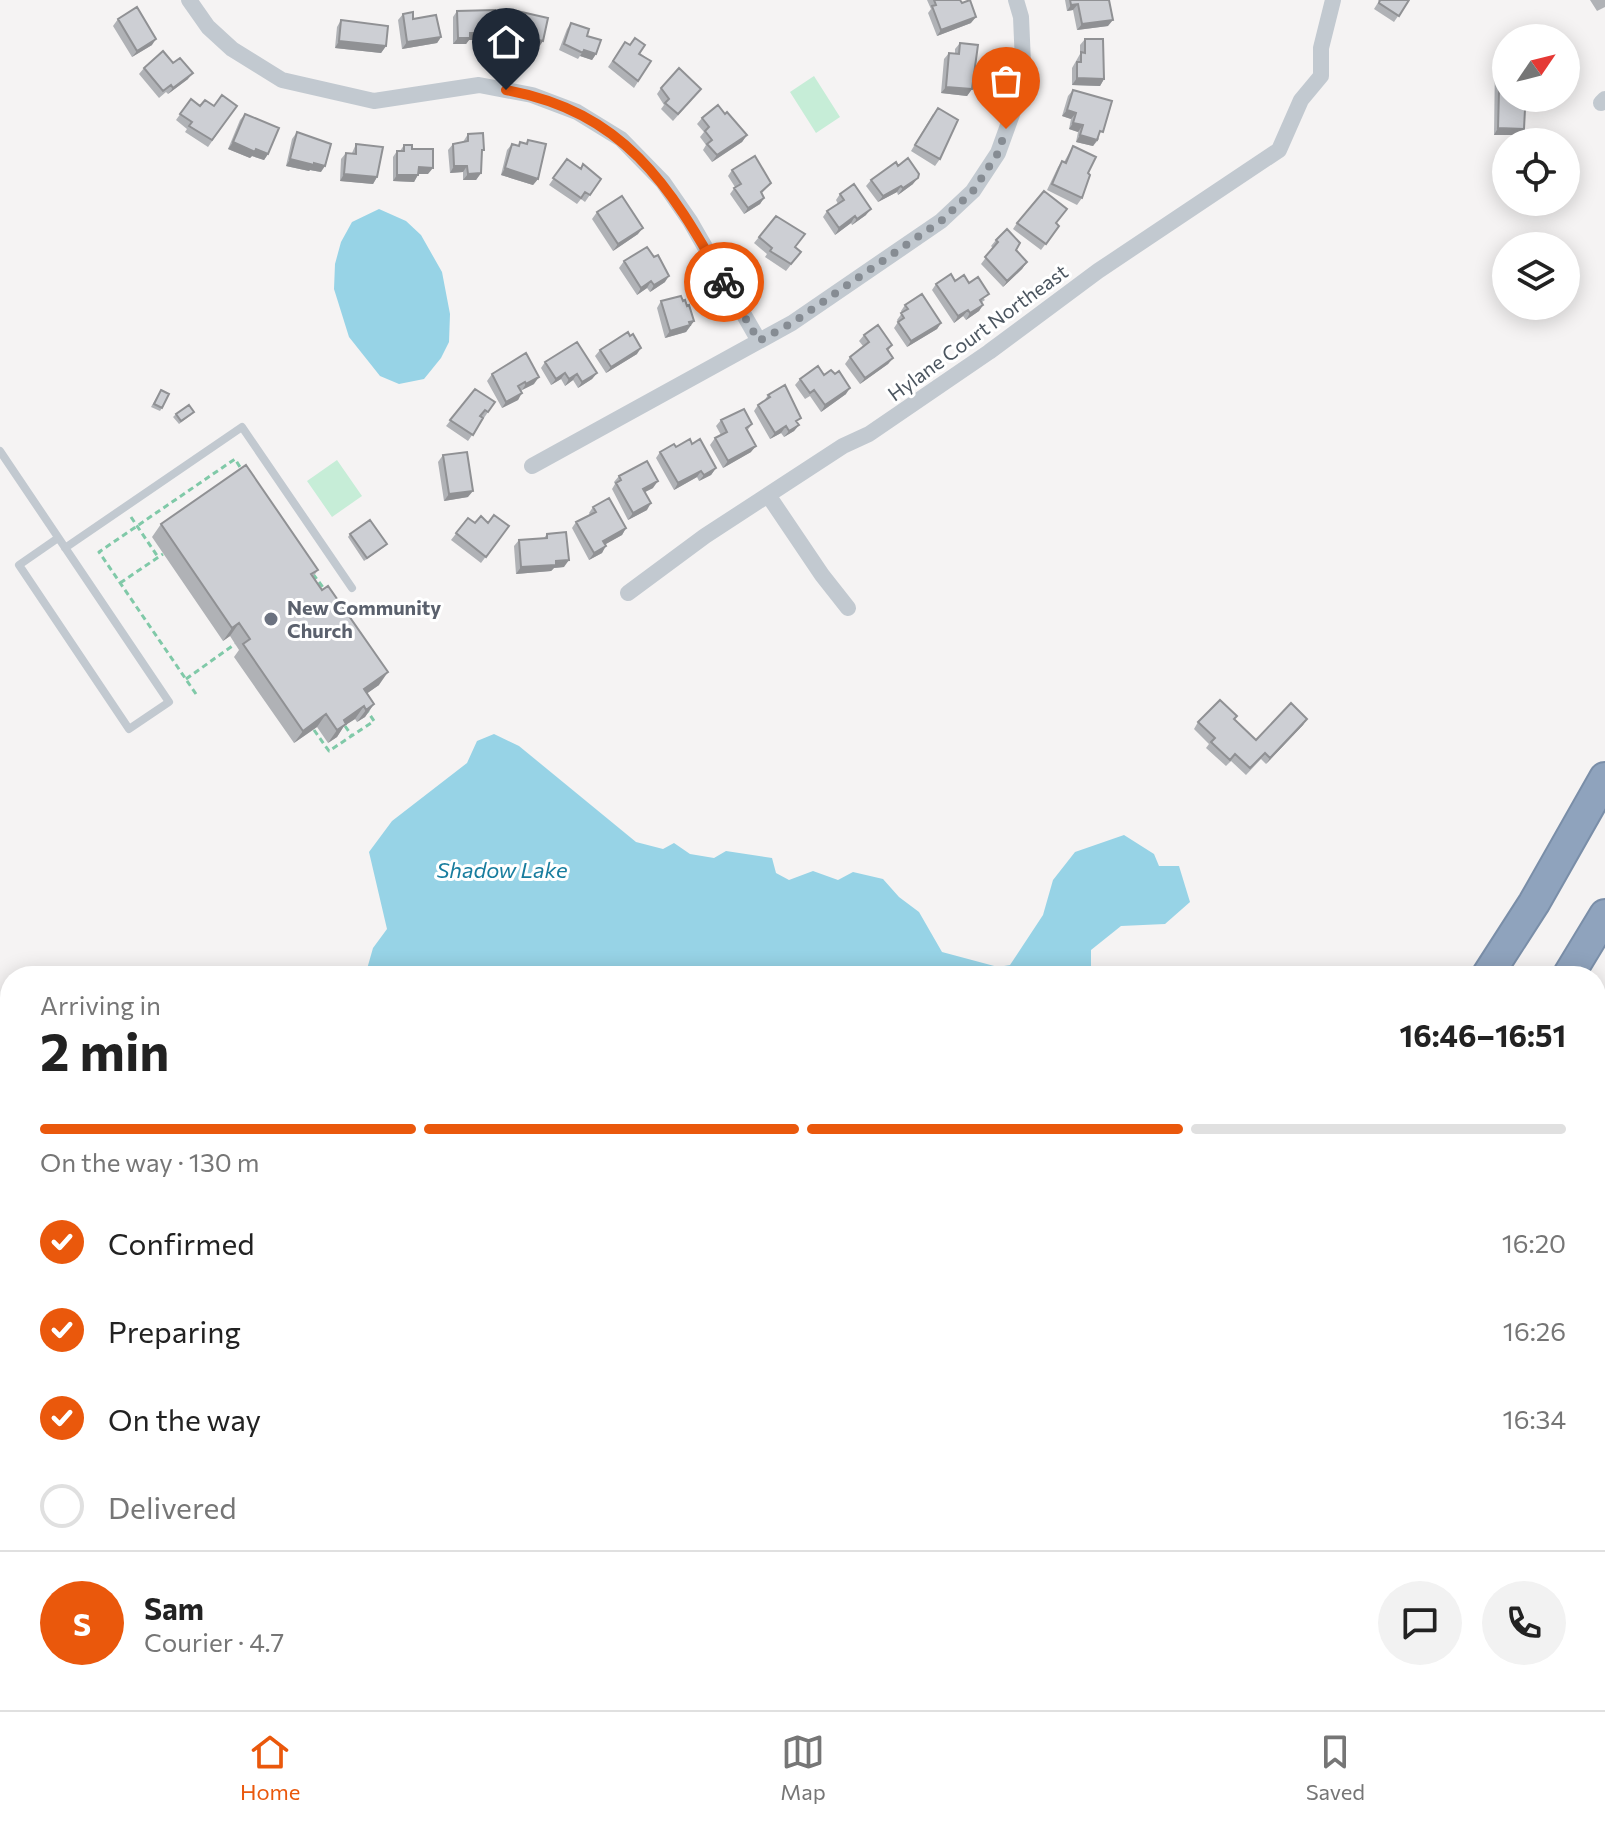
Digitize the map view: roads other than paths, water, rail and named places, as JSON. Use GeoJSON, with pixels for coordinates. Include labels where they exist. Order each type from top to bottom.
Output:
{"type":"FeatureCollection","features":[{"type":"Feature","properties":{"kind":"highway"},"geometry":{"type":"LineString","coordinates":[[1493,966],[1534,903],[1605,778]]}},
{"type":"Feature","properties":{"kind":"highway"},"geometry":{"type":"LineString","coordinates":[[1574,966],[1605,915]]}},
{"type":"Feature","properties":{"kind":"street"},"geometry":{"type":"LineString","coordinates":[[189,0],[208,27],[232,49],[282,80],[374,101],[479,85],[532,95],[577,112],[621,139],[663,182],[690,221],[759,341]]}},
{"type":"Feature","properties":{"kind":"street"},"geometry":{"type":"LineString","coordinates":[[532,466],[792,323],[941,221],[973,191],[998,153],[1015,106],[1023,63],[1021,17],[1016,0]]}},
{"type":"Feature","properties":{"kind":"street","name":"Hylane Court Northeast"},"geometry":{"type":"LineString","coordinates":[[628,593],[705,536],[843,446],[869,434],[989,352],[1098,271],[1279,150],[1301,100],[1321,76],[1321,48],[1333,0]]}},
{"type":"Feature","properties":{"kind":"street"},"geometry":{"type":"LineString","coordinates":[[768,495],[848,608]]}},
{"type":"Feature","properties":{"kind":"lane"},"geometry":{"type":"LineString","coordinates":[[65,548],[242,427],[352,588]]}},
{"type":"Feature","properties":{"kind":"lane"},"geometry":{"type":"LineString","coordinates":[[0,451],[169,702],[129,729],[19,565],[58,538]]}},
{"type":"Feature","properties":{"kind":"water"},"geometry":{"type":"Polygon","coordinates":[[[379,209],[406,221],[421,235],[442,272],[450,314],[449,342],[441,358],[424,379],[399,384],[380,376],[349,337],[334,289],[335,264],[341,242],[352,222],[379,209]]]}},
{"type":"Feature","properties":{"kind":"water","name":"Shadow Lake"},"geometry":{"type":"Polygon","coordinates":[[[494,734],[519,746],[636,842],[663,849],[674,843],[690,854],[714,858],[726,851],[772,858],[776,873],[789,880],[813,871],[838,880],[853,872],[883,879],[899,897],[919,912],[942,952],[994,966],[368,966],[373,948],[387,929],[369,852],[392,821],[467,763],[477,741],[494,734]]]}},
{"type":"Feature","properties":{"kind":"water","name":"Shadow Lake"},"geometry":{"type":"Polygon","coordinates":[[[1124,835],[1154,854],[1159,866],[1179,866],[1190,902],[1165,924],[1121,926],[1091,950],[1091,966],[1004,966],[1010,965],[1043,915],[1053,880],[1075,852],[1124,835]]]}},
{"type":"Feature","properties":{"kind":"place","name":"New Community Church"},"geometry":{"type":"Point","coordinates":[271,619]}}]}
